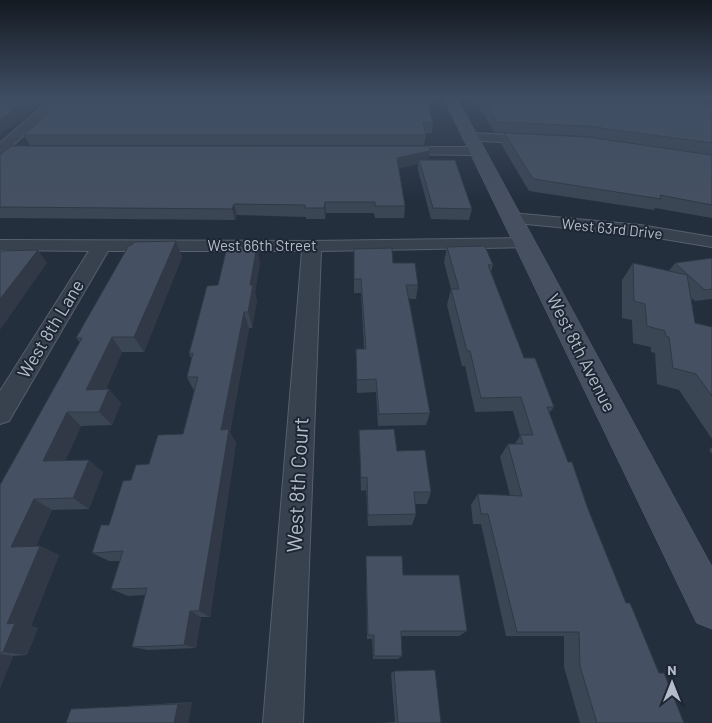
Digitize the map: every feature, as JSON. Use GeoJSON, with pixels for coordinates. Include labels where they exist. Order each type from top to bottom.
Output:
{"type":"FeatureCollection","features":[{"type":"Feature","properties":{"kind":"street"},"geometry":{"type":"LineString","coordinates":[[0,151],[21,132]]}},
{"type":"Feature","properties":{"kind":"street","name":"West 8th Avenue"},"geometry":{"type":"LineString","coordinates":[[468,132],[712,608]]}},
{"type":"Feature","properties":{"kind":"street"},"geometry":{"type":"LineString","coordinates":[[388,151],[474,144],[546,141]]}},
{"type":"Feature","properties":{"kind":"street"},"geometry":{"type":"LineString","coordinates":[[0,151],[50,152]]}},
{"type":"Feature","properties":{"kind":"street","name":"West 63rd Drive"},"geometry":{"type":"LineString","coordinates":[[518,231],[640,230],[712,242]]}},
{"type":"Feature","properties":{"kind":"street","name":"West 66th Street"},"geometry":{"type":"LineString","coordinates":[[0,245],[312,246],[518,231]]}},
{"type":"Feature","properties":{"kind":"street","name":"West 8th Lane"},"geometry":{"type":"LineString","coordinates":[[0,413],[102,245]]}},
{"type":"Feature","properties":{"kind":"street","name":"West 8th Court"},"geometry":{"type":"LineString","coordinates":[[283,723],[312,246]]}},
{"type":"Feature","properties":{"kind":"building"},"geometry":{"type":"Polygon","coordinates":[[[28,132],[425,132],[426,135],[24,135],[28,132]]]}},
{"type":"Feature","properties":{"kind":"building"},"geometry":{"type":"Polygon","coordinates":[[[629,132],[712,132],[712,143],[629,132]]]}},
{"type":"Feature","properties":{"kind":"building"},"geometry":{"type":"Polygon","coordinates":[[[504,133],[587,137],[712,155],[712,205],[660,195],[661,199],[533,179],[504,133]]]}},
{"type":"Feature","properties":{"kind":"building"},"geometry":{"type":"Polygon","coordinates":[[[11,146],[429,146],[430,151],[397,158],[405,206],[375,206],[375,202],[325,202],[324,208],[305,208],[305,205],[234,204],[232,209],[0,207],[0,155],[11,146]]]}},
{"type":"Feature","properties":{"kind":"building"},"geometry":{"type":"Polygon","coordinates":[[[419,160],[455,160],[472,209],[433,208],[419,160]]]}},
{"type":"Feature","properties":{"kind":"building"},"geometry":{"type":"Polygon","coordinates":[[[176,241],[134,337],[112,337],[86,390],[109,389],[99,412],[67,412],[43,461],[89,460],[73,498],[34,499],[11,547],[40,546],[7,624],[15,623],[3,652],[0,653],[0,485],[82,338],[76,338],[129,245],[132,245],[134,242],[176,241]]]}},
{"type":"Feature","properties":{"kind":"building"},"geometry":{"type":"Polygon","coordinates":[[[257,246],[250,285],[253,285],[248,312],[244,312],[221,430],[229,429],[199,611],[190,611],[184,645],[132,647],[147,588],[111,589],[123,551],[92,553],[101,525],[109,525],[123,481],[131,480],[136,465],[149,464],[158,435],[183,434],[198,377],[187,377],[193,353],[189,354],[207,286],[218,285],[227,247],[257,246]]]}},
{"type":"Feature","properties":{"kind":"building"},"geometry":{"type":"Polygon","coordinates":[[[485,246],[493,265],[488,265],[524,358],[535,358],[554,407],[547,407],[568,462],[572,462],[588,509],[626,603],[630,603],[659,673],[664,673],[684,723],[597,723],[580,666],[579,632],[517,632],[488,514],[481,514],[478,494],[522,496],[508,444],[523,444],[520,435],[533,435],[521,397],[481,398],[470,351],[467,351],[451,289],[459,289],[447,247],[485,246]]]}},
{"type":"Feature","properties":{"kind":"building"},"geometry":{"type":"Polygon","coordinates":[[[392,248],[393,263],[415,263],[418,285],[406,285],[430,413],[379,414],[376,379],[357,380],[356,349],[366,349],[361,279],[354,279],[354,249],[392,248]]]}},
{"type":"Feature","properties":{"kind":"building"},"geometry":{"type":"Polygon","coordinates":[[[38,250],[0,299],[0,251],[38,250]]]}},
{"type":"Feature","properties":{"kind":"building"},"geometry":{"type":"Polygon","coordinates":[[[712,258],[712,289],[705,290],[675,263],[712,258]]]}},
{"type":"Feature","properties":{"kind":"building"},"geometry":{"type":"Polygon","coordinates":[[[633,263],[687,275],[695,323],[712,327],[712,396],[696,374],[673,368],[669,337],[666,336],[665,331],[647,326],[645,304],[634,301],[633,263]]]}},
{"type":"Feature","properties":{"kind":"building"},"geometry":{"type":"Polygon","coordinates":[[[394,429],[397,451],[425,450],[431,492],[414,492],[416,514],[368,515],[367,477],[361,478],[359,430],[394,429]]]}},
{"type":"Feature","properties":{"kind":"building"},"geometry":{"type":"Polygon","coordinates":[[[366,556],[402,556],[403,575],[459,575],[467,631],[401,631],[402,656],[374,656],[374,635],[368,635],[366,556]]]}},
{"type":"Feature","properties":{"kind":"building"},"geometry":{"type":"Polygon","coordinates":[[[435,670],[441,723],[398,723],[394,671],[435,670]]]}},
{"type":"Feature","properties":{"kind":"building"},"geometry":{"type":"Polygon","coordinates":[[[178,704],[174,723],[66,723],[71,709],[178,704]]]}}]}
